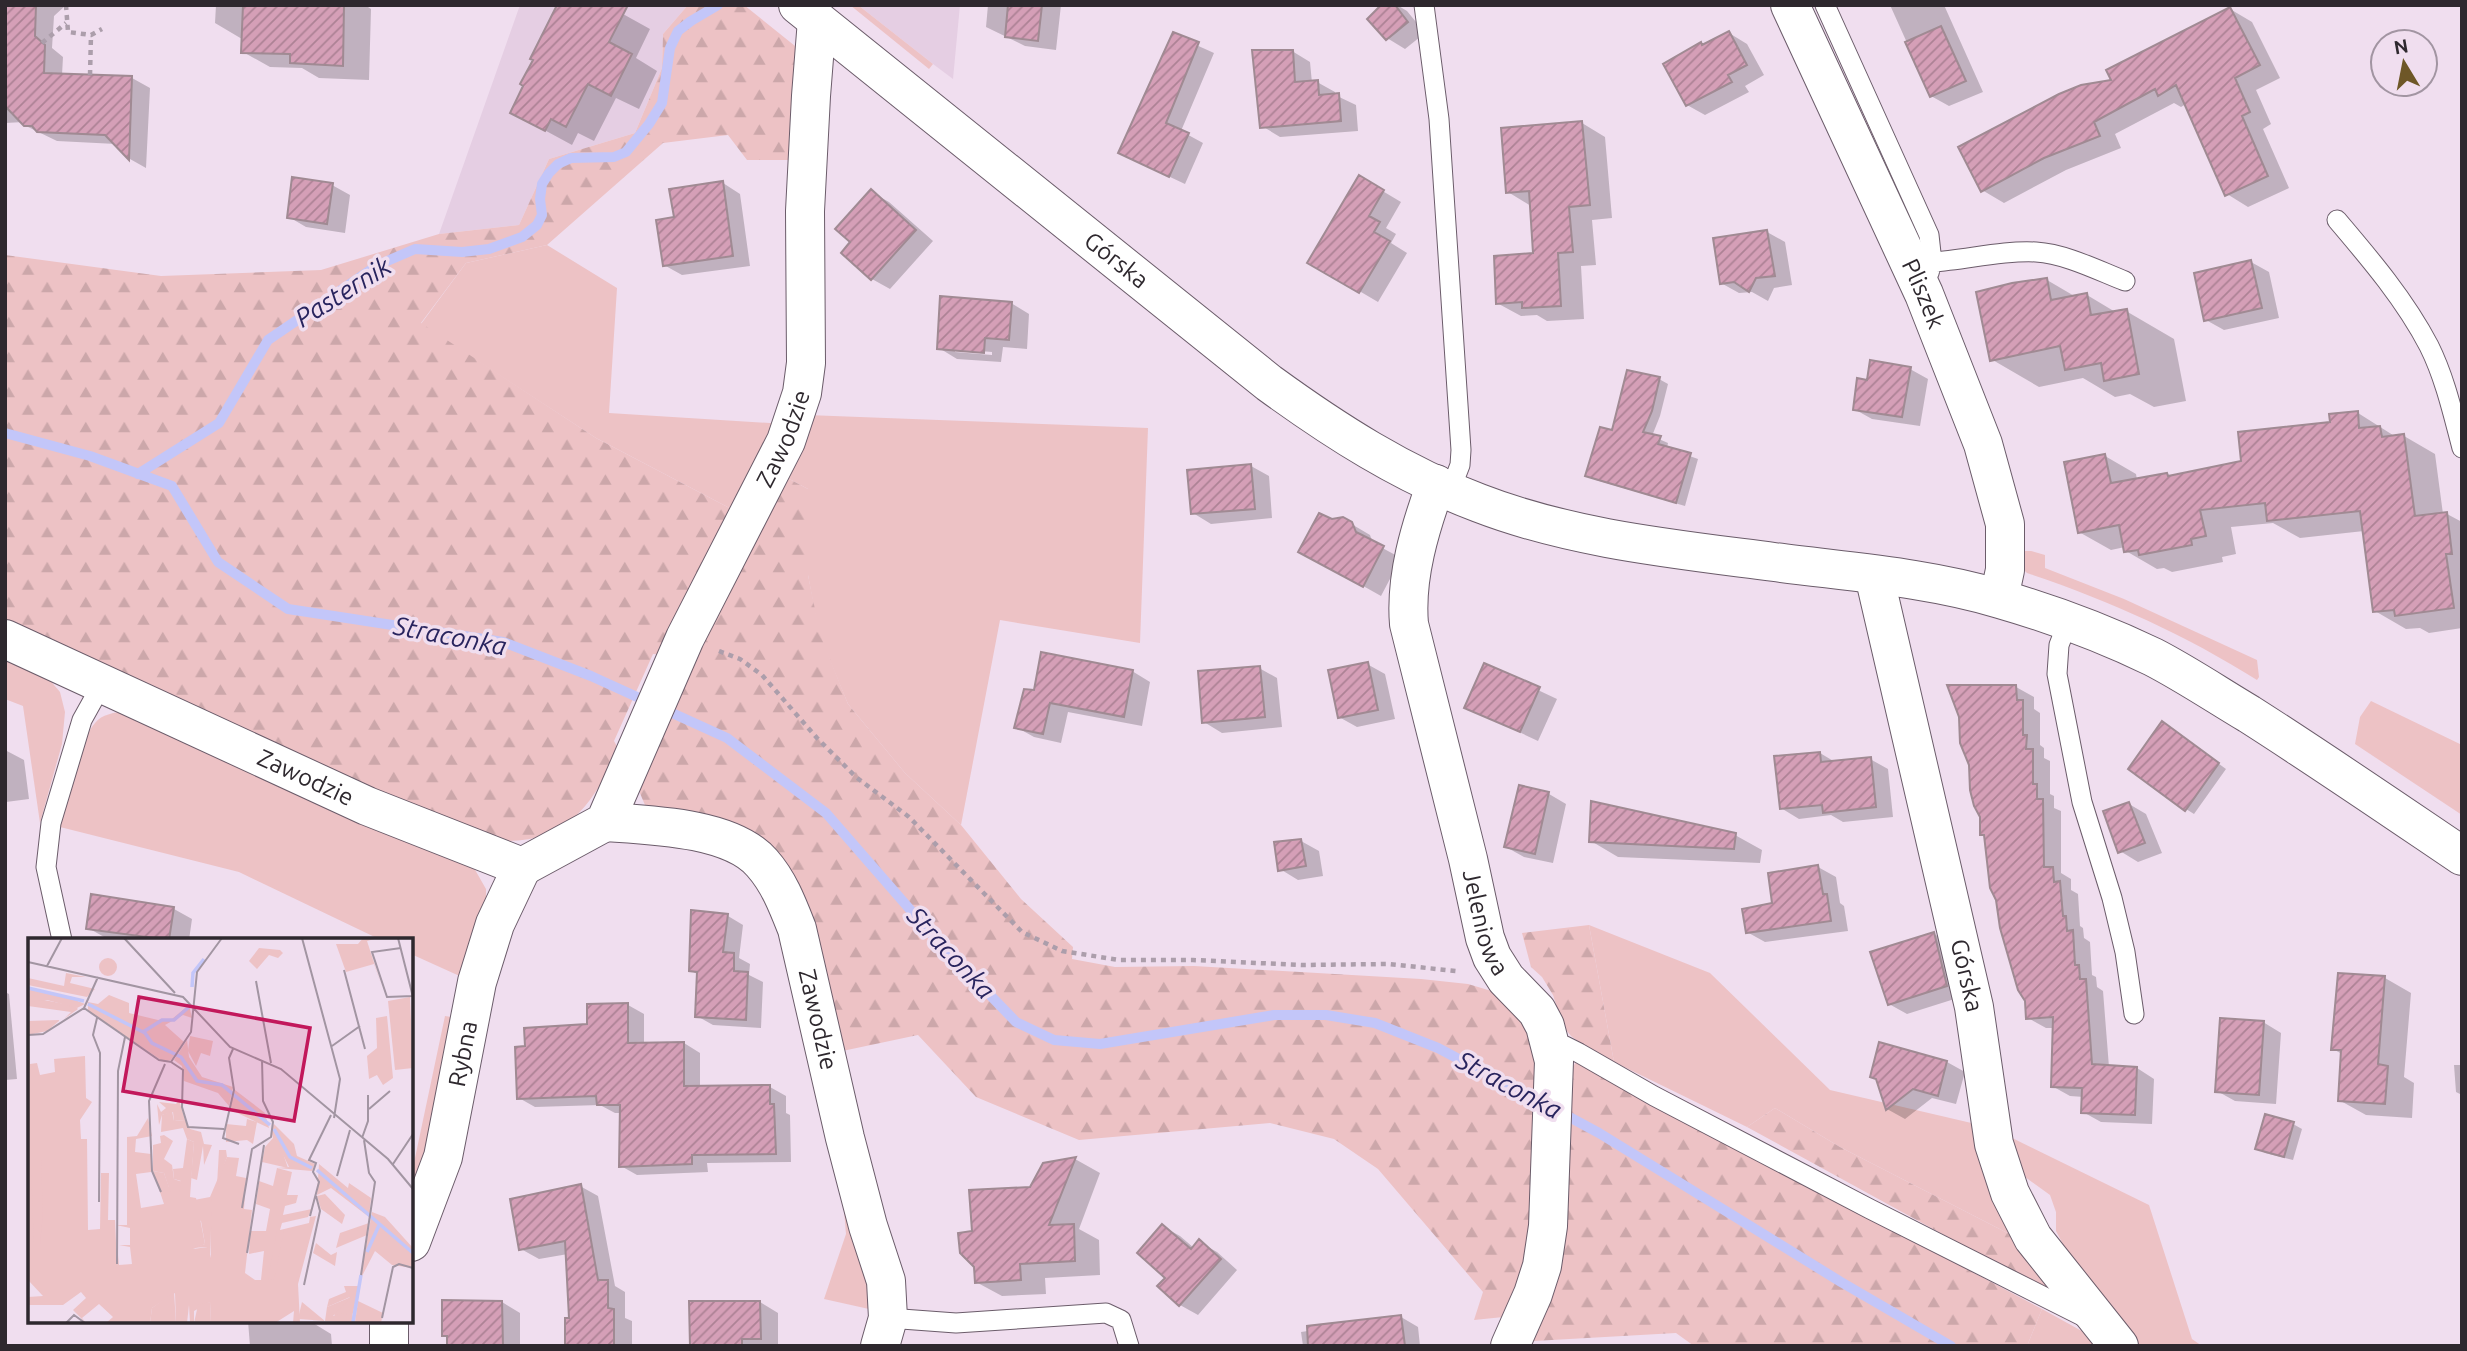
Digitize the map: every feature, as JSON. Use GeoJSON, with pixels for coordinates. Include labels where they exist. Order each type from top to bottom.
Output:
{"type":"FeatureCollection","features":[{"type":"Feature","properties":{"kind":"street","name":"Pliszek"},"geometry":{"type":"LineString","coordinates":[[1790,5],[1928,278],[1983,444],[2006,524],[2007,548],[1999,598]]}},
{"type":"Feature","properties":{"kind":"street","name":"Górska"},"geometry":{"type":"LineString","coordinates":[[811,10],[1269,383],[1351,440],[1392,464],[1443,488],[1517,516],[1599,537],[1940,585],[1999,598],[2068,622],[2154,658],[2195,681],[2281,734],[2462,856]]}},
{"type":"Feature","properties":{"kind":"street","name":"Zawodzie"},"geometry":{"type":"LineString","coordinates":[[811,10],[811,96],[805,211],[806,363],[797,415],[685,638],[605,822],[701,832],[736,845],[761,861],[776,882],[797,929],[845,1138],[868,1226],[886,1281],[884,1332]]}},
{"type":"Feature","properties":{"kind":"street","name":"Jeleniowa"},"geometry":{"type":"LineString","coordinates":[[1443,488],[1426,511],[1409,581],[1409,624],[1485,938],[1492,957],[1506,979],[1537,1011],[1552,1052],[1548,1226],[1542,1266],[1510,1346]]}},
{"type":"Feature","properties":{"kind":"street","name":"Górska"},"geometry":{"type":"LineString","coordinates":[[1874,575],[1973,1007],[1994,1144],[2010,1193],[2034,1238],[2112,1337]]}},
{"type":"Feature","properties":{"kind":"street","name":"Zawodzie"},"geometry":{"type":"LineString","coordinates":[[5,639],[367,807],[522,867]]}},
{"type":"Feature","properties":{"kind":"street"},"geometry":{"type":"LineString","coordinates":[[522,867],[605,822]]}},
{"type":"Feature","properties":{"kind":"street","name":"Rybna"},"geometry":{"type":"LineString","coordinates":[[413,1236],[443,1157],[477,982],[495,924],[522,867]]}},
{"type":"Feature","properties":{"kind":"street"},"geometry":{"type":"LineString","coordinates":[[389,1323],[389,1346]]}},
{"type":"Feature","properties":{"kind":"lane"},"geometry":{"type":"LineString","coordinates":[[1424,5],[1439,119],[1461,450],[1460,465],[1443,488]]}},
{"type":"Feature","properties":{"kind":"lane"},"geometry":{"type":"LineString","coordinates":[[1825,5],[1929,235],[1928,278],[1966,260],[2009,252],[2039,252],[2080,263],[2125,281]]}},
{"type":"Feature","properties":{"kind":"lane"},"geometry":{"type":"LineString","coordinates":[[2337,220],[2372,261],[2407,309],[2430,348],[2448,395],[2462,448]]}},
{"type":"Feature","properties":{"kind":"lane"},"geometry":{"type":"LineString","coordinates":[[2068,622],[2059,645],[2057,674],[2082,802],[2112,898],[2125,952],[2134,1014]]}},
{"type":"Feature","properties":{"kind":"lane"},"geometry":{"type":"LineString","coordinates":[[62,938],[46,867],[51,823],[82,720],[102,684]]}},
{"type":"Feature","properties":{"kind":"lane"},"geometry":{"type":"LineString","coordinates":[[1552,1052],[1565,1046],[1579,1053],[1654,1096],[2112,1337]]}},
{"type":"Feature","properties":{"kind":"lane"},"geometry":{"type":"LineString","coordinates":[[884,1332],[956,1323],[1106,1313],[1121,1320],[1129,1346]]}},
{"type":"Feature","properties":{"kind":"path"},"geometry":{"type":"LineString","coordinates":[[66,5],[68,32],[92,36],[102,29]]}},
{"type":"Feature","properties":{"kind":"path"},"geometry":{"type":"LineString","coordinates":[[43,43],[66,23]]}},
{"type":"Feature","properties":{"kind":"path"},"geometry":{"type":"LineString","coordinates":[[90,75],[92,36]]}},
{"type":"Feature","properties":{"kind":"path"},"geometry":{"type":"LineString","coordinates":[[685,638],[740,659],[762,675],[817,738],[856,777],[909,817],[1022,932],[1062,951],[1119,960],[1388,964],[1506,979]]}},
{"type":"Feature","properties":{"kind":"shaded area"},"geometry":{"type":"Polygon","coordinates":[[[520,5],[688,5],[663,34],[662,68],[635,133],[549,159],[519,225],[439,234],[520,5]]]}},
{"type":"Feature","properties":{"kind":"shaded area"},"geometry":{"type":"Polygon","coordinates":[[[858,5],[960,5],[953,79],[933,64],[858,5]]]}},
{"type":"Feature","properties":{"kind":"green space"},"geometry":{"type":"Polygon","coordinates":[[[688,5],[744,5],[800,50],[797,160],[747,160],[728,135],[663,143],[547,245],[466,263],[421,323],[596,438],[739,513],[663,655],[653,654],[614,741],[619,750],[600,786],[577,815],[547,834],[506,841],[433,824],[5,626],[5,255],[161,276],[321,270],[439,234],[519,225],[549,159],[635,133],[662,68],[663,34],[688,5]]]}},
{"type":"Feature","properties":{"kind":"green space"},"geometry":{"type":"Polygon","coordinates":[[[850,5],[858,5],[933,64],[929,69],[850,5]]]}},
{"type":"Feature","properties":{"kind":"green space"},"geometry":{"type":"Polygon","coordinates":[[[547,245],[617,288],[609,413],[785,424],[739,513],[596,438],[421,324],[466,263],[547,245]]]}},
{"type":"Feature","properties":{"kind":"green space"},"geometry":{"type":"Polygon","coordinates":[[[807,415],[1148,428],[1140,643],[1000,620],[961,825],[905,773],[848,704],[819,634],[808,575],[808,489],[780,474],[807,415]]]}},
{"type":"Feature","properties":{"kind":"green space"},"geometry":{"type":"Polygon","coordinates":[[[780,474],[808,489],[808,575],[820,634],[848,704],[905,773],[961,825],[1021,899],[1073,947],[1072,959],[1115,967],[1194,966],[1421,979],[1468,984],[1505,995],[1543,1044],[1541,1161],[1524,1292],[1483,1292],[1378,1169],[1334,1139],[1270,1123],[1079,1140],[976,1097],[918,1035],[833,1053],[794,902],[645,805],[639,791],[644,771],[780,474]]]}},
{"type":"Feature","properties":{"kind":"green space"},"geometry":{"type":"Polygon","coordinates":[[[2019,551],[2045,555],[2045,568],[2124,599],[2257,660],[2259,677],[2257,680],[2145,619],[2027,573],[2020,566],[2019,551]]]}},
{"type":"Feature","properties":{"kind":"green space"},"geometry":{"type":"Polygon","coordinates":[[[5,650],[37,665],[60,692],[65,712],[62,744],[40,823],[23,706],[5,699],[5,650]]]}},
{"type":"Feature","properties":{"kind":"green space"},"geometry":{"type":"Polygon","coordinates":[[[2371,701],[2462,745],[2462,815],[2355,744],[2360,717],[2371,701]]]}},
{"type":"Feature","properties":{"kind":"green space"},"geometry":{"type":"Polygon","coordinates":[[[124,711],[474,868],[486,889],[486,911],[464,978],[413,955],[413,938],[377,938],[239,872],[60,827],[89,731],[108,714],[124,711]]]}},
{"type":"Feature","properties":{"kind":"green space"},"geometry":{"type":"Polygon","coordinates":[[[1589,925],[1710,973],[1830,1090],[1980,1125],[2021,1240],[1840,1147],[1775,1108],[1747,1127],[1614,1062],[1589,925]]]}},
{"type":"Feature","properties":{"kind":"green space"},"geometry":{"type":"Polygon","coordinates":[[[1589,925],[1614,1062],[1584,1046],[1563,1026],[1553,995],[1542,977],[1531,967],[1522,933],[1589,925]]]}},
{"type":"Feature","properties":{"kind":"green space"},"geometry":{"type":"Polygon","coordinates":[[[445,1016],[458,1018],[413,1199],[413,1168],[445,1016]]]}},
{"type":"Feature","properties":{"kind":"green space"},"geometry":{"type":"Polygon","coordinates":[[[1576,1062],[2042,1309],[2027,1346],[1694,1346],[1676,1333],[1534,1341],[1525,1334],[1570,1071],[1576,1062]]]}},
{"type":"Feature","properties":{"kind":"green space"},"geometry":{"type":"Polygon","coordinates":[[[1775,1108],[1840,1147],[2021,1240],[2059,1298],[1747,1127],[1775,1108]]]}},
{"type":"Feature","properties":{"kind":"green space"},"geometry":{"type":"Polygon","coordinates":[[[2002,1133],[2149,1205],[2192,1339],[2202,1346],[2139,1346],[2083,1282],[2056,1231],[2056,1212],[2050,1195],[2014,1169],[2002,1133]]]}},
{"type":"Feature","properties":{"kind":"green space"},"geometry":{"type":"Polygon","coordinates":[[[844,1210],[867,1262],[869,1309],[824,1299],[846,1234],[844,1210]]]}},
{"type":"Feature","properties":{"kind":"green space"},"geometry":{"type":"Polygon","coordinates":[[[1483,1292],[1524,1292],[1513,1316],[1474,1320],[1483,1292]]]}},
{"type":"Feature","properties":{"kind":"green space"},"geometry":{"type":"Polygon","coordinates":[[[2042,1309],[2089,1335],[2100,1346],[2027,1346],[2042,1309]]]}},
{"type":"Feature","properties":{"kind":"building"},"geometry":{"type":"Polygon","coordinates":[[[5,5],[36,5],[35,36],[45,45],[44,73],[132,76],[129,160],[105,135],[37,132],[32,126],[24,126],[5,106],[5,5]]]}},
{"type":"Feature","properties":{"kind":"building"},"geometry":{"type":"Polygon","coordinates":[[[243,5],[344,5],[343,66],[290,63],[290,54],[241,53],[243,5]]]}},
{"type":"Feature","properties":{"kind":"building"},"geometry":{"type":"Polygon","coordinates":[[[557,5],[628,5],[609,42],[632,54],[611,96],[588,84],[566,127],[551,119],[545,131],[510,113],[523,86],[520,84],[533,60],[530,59],[557,5]]]}},
{"type":"Feature","properties":{"kind":"building"},"geometry":{"type":"Polygon","coordinates":[[[1008,5],[1042,5],[1038,41],[1005,37],[1008,5]]]}},
{"type":"Feature","properties":{"kind":"building"},"geometry":{"type":"Polygon","coordinates":[[[1381,5],[1395,5],[1408,22],[1386,40],[1367,19],[1381,5]]]}},
{"type":"Feature","properties":{"kind":"building"},"geometry":{"type":"Polygon","coordinates":[[[2230,7],[2260,65],[2235,78],[2250,112],[2242,116],[2268,176],[2225,196],[2176,85],[2158,96],[2155,89],[2094,122],[2100,136],[2044,158],[1981,192],[1958,147],[2059,94],[2081,85],[2111,80],[2106,70],[2230,7]]]}},
{"type":"Feature","properties":{"kind":"building"},"geometry":{"type":"Polygon","coordinates":[[[1941,26],[1966,81],[1930,97],[1905,42],[1941,26]]]}},
{"type":"Feature","properties":{"kind":"building"},"geometry":{"type":"Polygon","coordinates":[[[1729,31],[1747,65],[1728,75],[1732,82],[1686,106],[1663,64],[1701,42],[1702,45],[1729,31]]]}},
{"type":"Feature","properties":{"kind":"building"},"geometry":{"type":"Polygon","coordinates":[[[1173,32],[1199,42],[1166,123],[1189,133],[1169,177],[1118,153],[1173,32]]]}},
{"type":"Feature","properties":{"kind":"building"},"geometry":{"type":"Polygon","coordinates":[[[1252,50],[1293,50],[1295,82],[1318,80],[1319,95],[1339,93],[1341,121],[1260,128],[1252,50]]]}},
{"type":"Feature","properties":{"kind":"building"},"geometry":{"type":"Polygon","coordinates":[[[1582,121],[1590,205],[1569,207],[1573,252],[1558,253],[1561,306],[1522,308],[1522,302],[1496,304],[1494,256],[1533,253],[1529,191],[1506,193],[1501,128],[1582,121]]]}},
{"type":"Feature","properties":{"kind":"building"},"geometry":{"type":"Polygon","coordinates":[[[1359,175],[1384,190],[1369,216],[1380,222],[1374,232],[1390,241],[1359,293],[1307,263],[1359,175]]]}},
{"type":"Feature","properties":{"kind":"building"},"geometry":{"type":"Polygon","coordinates":[[[292,177],[333,183],[327,224],[287,218],[292,177]]]}},
{"type":"Feature","properties":{"kind":"building"},"geometry":{"type":"Polygon","coordinates":[[[723,181],[733,256],[663,266],[656,220],[674,217],[669,189],[723,181]]]}},
{"type":"Feature","properties":{"kind":"building"},"geometry":{"type":"Polygon","coordinates":[[[871,189],[916,230],[871,280],[841,253],[850,242],[835,229],[871,189]]]}},
{"type":"Feature","properties":{"kind":"building"},"geometry":{"type":"Polygon","coordinates":[[[1767,230],[1775,276],[1756,278],[1749,292],[1734,282],[1720,284],[1713,238],[1767,230]]]}},
{"type":"Feature","properties":{"kind":"building"},"geometry":{"type":"Polygon","coordinates":[[[2251,260],[2262,308],[2204,321],[2194,273],[2251,260]]]}},
{"type":"Feature","properties":{"kind":"building"},"geometry":{"type":"Polygon","coordinates":[[[2047,278],[2051,300],[2087,293],[2091,315],[2127,309],[2139,374],[2104,381],[2101,363],[2065,370],[2060,346],[1990,361],[1976,292],[2047,278]]]}},
{"type":"Feature","properties":{"kind":"building"},"geometry":{"type":"Polygon","coordinates":[[[940,296],[1012,302],[1009,340],[985,338],[984,353],[937,349],[940,296]]]}},
{"type":"Feature","properties":{"kind":"building"},"geometry":{"type":"Polygon","coordinates":[[[1870,360],[1911,367],[1902,417],[1853,410],[1857,378],[1867,380],[1870,360]]]}},
{"type":"Feature","properties":{"kind":"building"},"geometry":{"type":"Polygon","coordinates":[[[1627,370],[1660,377],[1652,411],[1643,432],[1661,436],[1658,444],[1691,453],[1676,503],[1585,476],[1600,427],[1612,430],[1627,370]]]}},
{"type":"Feature","properties":{"kind":"building"},"geometry":{"type":"Polygon","coordinates":[[[2358,411],[2359,428],[2380,426],[2382,437],[2404,434],[2415,516],[2447,512],[2452,554],[2446,554],[2454,608],[2395,616],[2394,610],[2373,612],[2360,511],[2267,521],[2265,503],[2200,510],[2206,536],[2191,539],[2192,545],[2139,555],[2138,550],[2124,552],[2119,525],[2078,533],[2064,462],[2105,454],[2111,483],[2167,473],[2168,476],[2241,461],[2238,432],[2330,422],[2329,414],[2358,411]]]}},
{"type":"Feature","properties":{"kind":"building"},"geometry":{"type":"Polygon","coordinates":[[[1251,464],[1255,509],[1191,514],[1187,470],[1251,464]]]}},
{"type":"Feature","properties":{"kind":"building"},"geometry":{"type":"Polygon","coordinates":[[[1319,513],[1332,519],[1343,517],[1352,522],[1356,532],[1384,546],[1363,587],[1298,552],[1319,513]]]}},
{"type":"Feature","properties":{"kind":"building"},"geometry":{"type":"Polygon","coordinates":[[[1041,652],[1133,670],[1124,717],[1050,703],[1043,734],[1014,728],[1024,689],[1034,690],[1041,652]]]}},
{"type":"Feature","properties":{"kind":"building"},"geometry":{"type":"Polygon","coordinates":[[[1368,662],[1378,710],[1338,718],[1328,670],[1368,662]]]}},
{"type":"Feature","properties":{"kind":"building"},"geometry":{"type":"Polygon","coordinates":[[[1484,663],[1540,687],[1520,732],[1464,708],[1484,663]]]}},
{"type":"Feature","properties":{"kind":"building"},"geometry":{"type":"Polygon","coordinates":[[[1260,666],[1265,717],[1202,723],[1198,671],[1260,666]]]}},
{"type":"Feature","properties":{"kind":"building"},"geometry":{"type":"Polygon","coordinates":[[[1947,685],[2016,685],[2017,700],[2023,700],[2023,735],[2027,735],[2026,749],[2033,749],[2033,784],[2037,784],[2037,799],[2043,799],[2044,867],[2053,867],[2054,882],[2060,881],[2063,916],[2066,916],[2067,931],[2073,930],[2075,965],[2079,965],[2080,979],[2086,979],[2092,1064],[2137,1067],[2135,1115],[2081,1113],[2082,1088],[2051,1087],[2053,1017],[2026,1019],[2025,1001],[2018,990],[2000,928],[1996,900],[1990,888],[1984,835],[1980,835],[1980,817],[1970,790],[1969,765],[1960,743],[1959,717],[1947,685]]]}},
{"type":"Feature","properties":{"kind":"building"},"geometry":{"type":"Polygon","coordinates":[[[2162,721],[2219,763],[2185,811],[2128,769],[2162,721]]]}},
{"type":"Feature","properties":{"kind":"building"},"geometry":{"type":"Polygon","coordinates":[[[1820,752],[1821,762],[1871,757],[1876,807],[1823,813],[1822,805],[1780,809],[1774,756],[1820,752]]]}},
{"type":"Feature","properties":{"kind":"building"},"geometry":{"type":"Polygon","coordinates":[[[1519,785],[1549,792],[1535,854],[1504,847],[1519,785]]]}},
{"type":"Feature","properties":{"kind":"building"},"geometry":{"type":"Polygon","coordinates":[[[1591,801],[1736,833],[1734,849],[1589,842],[1591,801]]]}},
{"type":"Feature","properties":{"kind":"building"},"geometry":{"type":"Polygon","coordinates":[[[2129,802],[2145,843],[2118,853],[2103,811],[2129,802]]]}},
{"type":"Feature","properties":{"kind":"building"},"geometry":{"type":"Polygon","coordinates":[[[1301,839],[1306,866],[1278,871],[1274,842],[1301,839]]]}},
{"type":"Feature","properties":{"kind":"building"},"geometry":{"type":"Polygon","coordinates":[[[1818,865],[1823,894],[1827,894],[1831,921],[1746,933],[1742,909],[1772,903],[1768,873],[1818,865]]]}},
{"type":"Feature","properties":{"kind":"building"},"geometry":{"type":"Polygon","coordinates":[[[91,894],[174,907],[169,938],[86,929],[91,894]]]}},
{"type":"Feature","properties":{"kind":"building"},"geometry":{"type":"Polygon","coordinates":[[[691,910],[728,914],[723,952],[734,953],[734,971],[748,972],[746,1020],[695,1017],[697,972],[689,971],[691,910]]]}},
{"type":"Feature","properties":{"kind":"building"},"geometry":{"type":"Polygon","coordinates":[[[1934,932],[1947,986],[1888,1005],[1870,952],[1934,932]]]}},
{"type":"Feature","properties":{"kind":"building"},"geometry":{"type":"Polygon","coordinates":[[[2338,973],[2385,976],[2378,1064],[2388,1066],[2385,1104],[2338,1101],[2341,1050],[2331,1050],[2338,973]]]}},
{"type":"Feature","properties":{"kind":"building"},"geometry":{"type":"Polygon","coordinates":[[[628,1003],[628,1043],[684,1042],[684,1086],[770,1085],[770,1104],[774,1104],[776,1154],[692,1155],[692,1164],[619,1167],[620,1105],[597,1105],[596,1096],[517,1099],[515,1047],[525,1046],[524,1028],[587,1024],[587,1004],[628,1003]]]}},
{"type":"Feature","properties":{"kind":"building"},"geometry":{"type":"Polygon","coordinates":[[[2220,1018],[2264,1021],[2259,1095],[2215,1092],[2220,1018]]]}},
{"type":"Feature","properties":{"kind":"building"},"geometry":{"type":"Polygon","coordinates":[[[1879,1042],[1947,1061],[1938,1096],[1913,1089],[1886,1110],[1876,1079],[1870,1077],[1879,1042]]]}},
{"type":"Feature","properties":{"kind":"building"},"geometry":{"type":"Polygon","coordinates":[[[2265,1114],[2294,1122],[2284,1157],[2255,1149],[2265,1114]]]}},
{"type":"Feature","properties":{"kind":"building"},"geometry":{"type":"Polygon","coordinates":[[[1076,1157],[1049,1225],[1074,1224],[1075,1261],[1020,1264],[1021,1280],[975,1283],[974,1267],[960,1253],[958,1233],[972,1231],[969,1190],[1030,1187],[1043,1163],[1076,1157]]]}},
{"type":"Feature","properties":{"kind":"building"},"geometry":{"type":"Polygon","coordinates":[[[581,1184],[598,1280],[608,1280],[608,1308],[614,1309],[614,1346],[565,1346],[565,1318],[569,1318],[565,1241],[519,1250],[510,1199],[581,1184]]]}},
{"type":"Feature","properties":{"kind":"building"},"geometry":{"type":"Polygon","coordinates":[[[1162,1224],[1191,1249],[1199,1239],[1221,1259],[1179,1306],[1157,1286],[1165,1278],[1137,1253],[1162,1224]]]}},
{"type":"Feature","properties":{"kind":"building"},"geometry":{"type":"Polygon","coordinates":[[[442,1300],[502,1301],[503,1346],[447,1346],[447,1336],[442,1336],[442,1300]]]}},
{"type":"Feature","properties":{"kind":"building"},"geometry":{"type":"Polygon","coordinates":[[[689,1301],[760,1301],[761,1339],[742,1339],[742,1346],[690,1346],[689,1301]]]}},
{"type":"Feature","properties":{"kind":"building"},"geometry":{"type":"Polygon","coordinates":[[[1401,1315],[1405,1346],[1308,1346],[1307,1326],[1401,1315]]]}},
{"type":"Feature","properties":{"kind":"waterway","name":"Pasternik"},"geometry":{"type":"LineString","coordinates":[[138,474],[219,423],[268,340],[378,265],[415,249],[462,252],[489,249],[522,237],[537,225],[542,215],[542,184],[549,173],[558,164],[571,158],[614,157],[626,152],[662,103],[670,48],[678,31],[718,5]]}},
{"type":"Feature","properties":{"kind":"waterway","name":"Straconka"},"geometry":{"type":"LineString","coordinates":[[5,433],[90,456],[172,486],[218,562],[288,609],[503,642],[591,676],[727,738],[826,813],[934,937],[1016,1022],[1054,1040],[1100,1044],[1274,1015],[1326,1015],[1375,1023],[1438,1048],[1545,1105]]}},
{"type":"Feature","properties":{"kind":"waterway","name":"Straconka"},"geometry":{"type":"LineString","coordinates":[[1560,1112],[1951,1346]]}}]}
